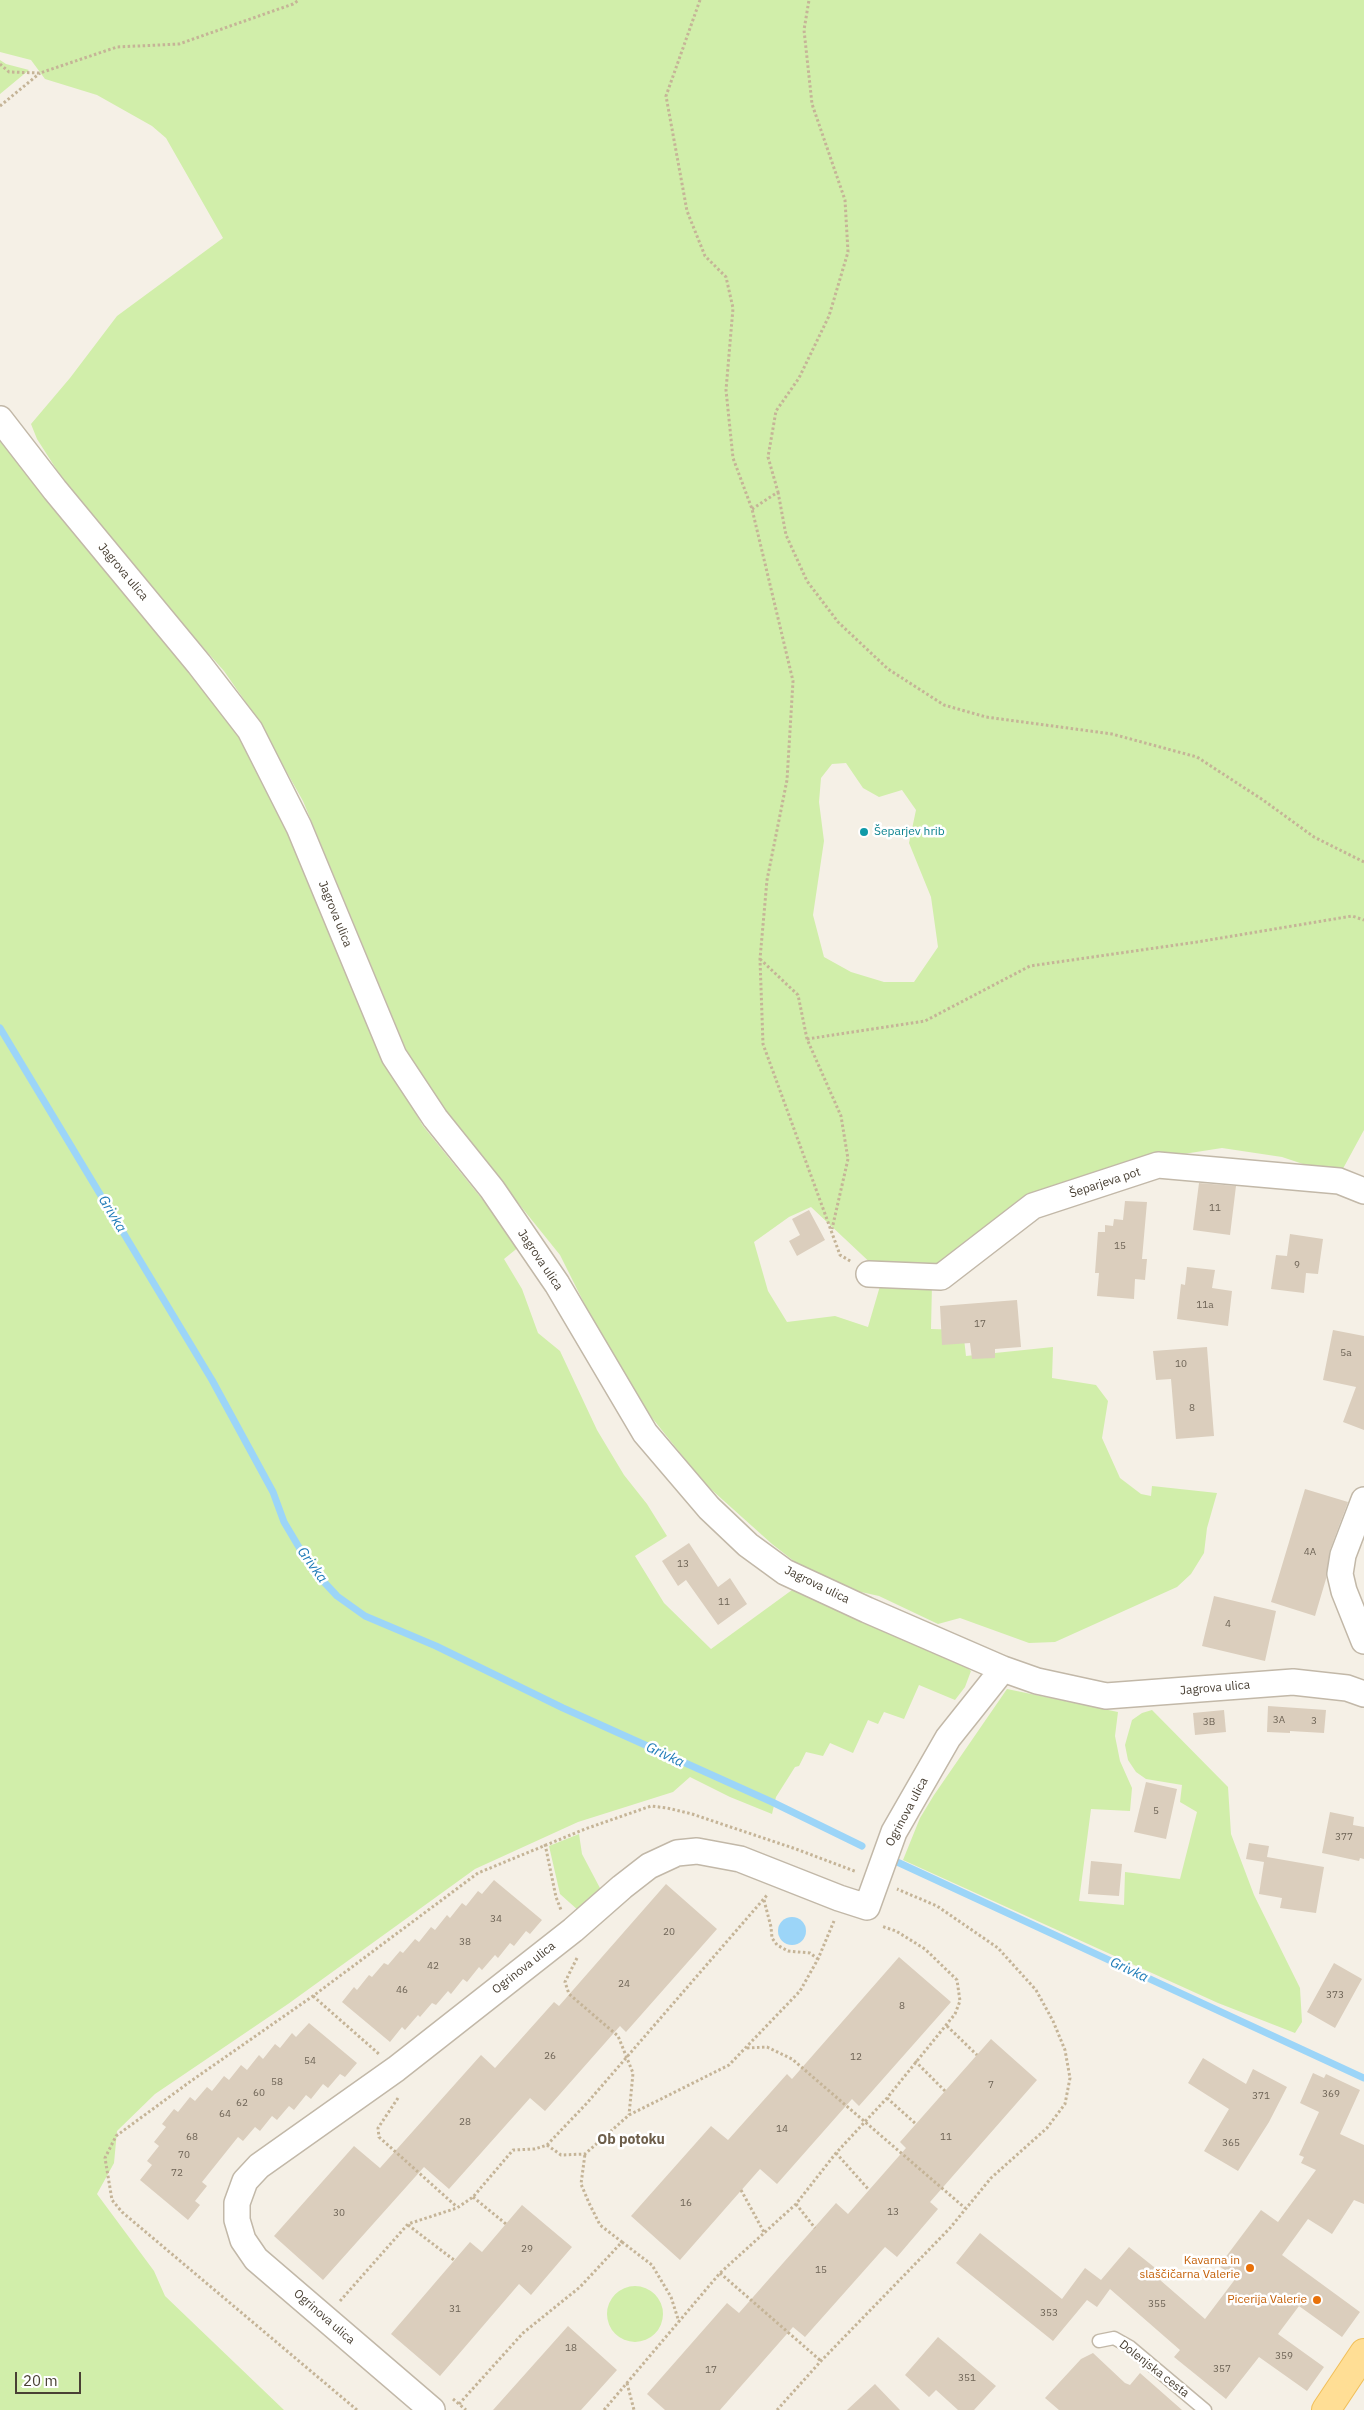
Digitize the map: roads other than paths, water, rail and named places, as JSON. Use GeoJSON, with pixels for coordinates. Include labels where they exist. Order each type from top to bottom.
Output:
{"type":"FeatureCollection","features":[{"type":"Feature","properties":{"kind":"main road"},"geometry":{"type":"LineString","coordinates":[[1326,2410],[1364,2353]]}},
{"type":"Feature","properties":{"kind":"street","name":"Jagrova ulica"},"geometry":{"type":"LineString","coordinates":[[0,419],[55,490],[199,664],[250,730],[299,828],[394,1056],[435,1118],[492,1189],[557,1284],[645,1433],[709,1508],[748,1545],[786,1572],[1003,1670],[1037,1681],[1106,1696],[1294,1682],[1348,1688],[1364,1694]]}},
{"type":"Feature","properties":{"kind":"street","name":"Šeparjeva pot"},"geometry":{"type":"LineString","coordinates":[[869,1274],[941,1277],[1033,1206],[1158,1165],[1339,1181],[1364,1191]]}},
{"type":"Feature","properties":{"kind":"street"},"geometry":{"type":"LineString","coordinates":[[1364,1500],[1343,1555],[1340,1574],[1344,1591],[1364,1641]]}},
{"type":"Feature","properties":{"kind":"street","name":"Ogrinova ulica"},"geometry":{"type":"LineString","coordinates":[[432,2410],[256,2259],[243,2240],[236,2220],[237,2203],[245,2181],[259,2166],[396,2069],[573,1930],[649,1866],[677,1853],[698,1851],[740,1859],[839,1898],[867,1906],[894,1832],[948,1738],[1003,1670]]}},
{"type":"Feature","properties":{"kind":"lane","name":"Dolenjska cesta"},"geometry":{"type":"LineString","coordinates":[[1099,2341],[1114,2338],[1130,2346],[1204,2410]]}},
{"type":"Feature","properties":{"kind":"water"},"geometry":{"type":"Polygon","coordinates":[[[792,1917],[802,1921],[806,1931],[802,1941],[792,1945],[782,1941],[778,1931],[782,1921],[792,1917]]]}},
{"type":"Feature","properties":{"kind":"waterway","name":"Grivka"},"geometry":{"type":"LineString","coordinates":[[0,1028],[212,1380],[273,1492],[284,1522],[312,1569],[337,1596],[365,1616],[436,1646],[563,1708],[772,1802],[862,1846]]}},
{"type":"Feature","properties":{"kind":"waterway","name":"Grivka"},"geometry":{"type":"LineString","coordinates":[[895,1861],[1364,2078]]}},
{"type":"Feature","properties":{"kind":"place","name":"Šeparjev hrib"},"geometry":{"type":"Point","coordinates":[864,832]}},
{"type":"Feature","properties":{"kind":"place","name":"Kavarna in slaščičarna Valerie"},"geometry":{"type":"Point","coordinates":[1250,2268]}},
{"type":"Feature","properties":{"kind":"place","name":"Picerija Valerie"},"geometry":{"type":"Point","coordinates":[1317,2300]}},
{"type":"Feature","properties":{"kind":"district","name":"Ob potoku"},"geometry":{"type":"Point","coordinates":[631,2140]}}]}
